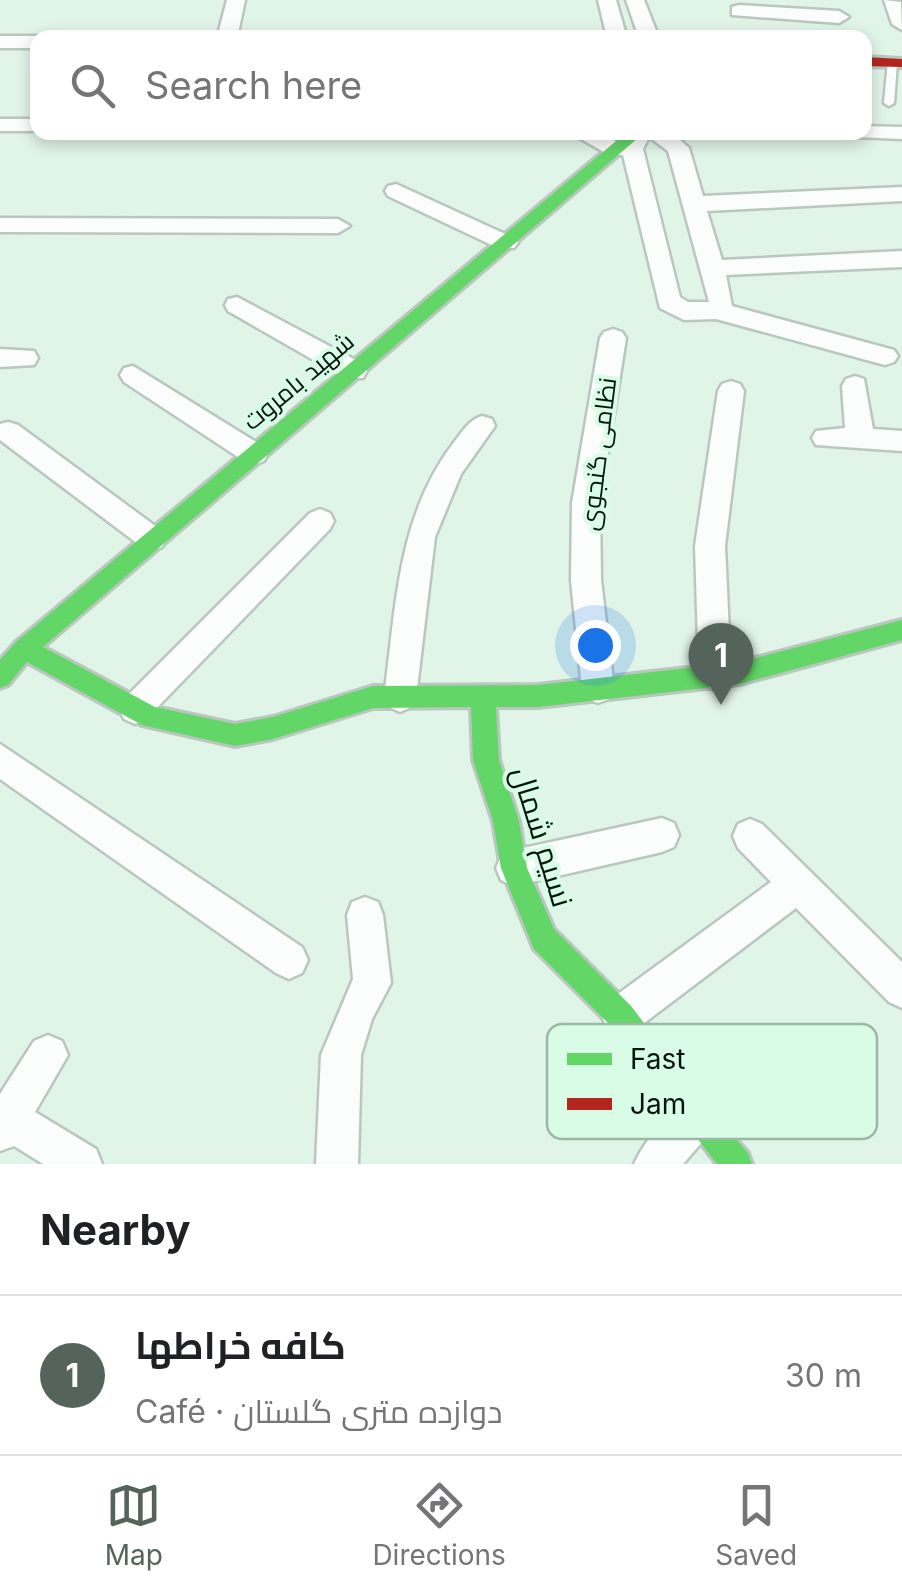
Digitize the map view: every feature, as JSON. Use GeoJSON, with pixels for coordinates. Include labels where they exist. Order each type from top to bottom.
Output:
{"type":"FeatureCollection","features":[{"type":"Feature","properties":{"kind":"street"},"geometry":{"type":"LineString","coordinates":[[229,30],[236,0]]}},
{"type":"Feature","properties":{"kind":"street"},"geometry":{"type":"LineString","coordinates":[[606,0],[617,30]]}},
{"type":"Feature","properties":{"kind":"street"},"geometry":{"type":"LineString","coordinates":[[635,0],[643,30]]}},
{"type":"Feature","properties":{"kind":"street"},"geometry":{"type":"LineString","coordinates":[[893,2],[902,24]]}},
{"type":"Feature","properties":{"kind":"street"},"geometry":{"type":"LineString","coordinates":[[739,12],[839,17]]}},
{"type":"Feature","properties":{"kind":"street"},"geometry":{"type":"LineString","coordinates":[[0,42],[30,42]]}},
{"type":"Feature","properties":{"kind":"street"},"geometry":{"type":"LineString","coordinates":[[872,61],[897,63]]}},
{"type":"Feature","properties":{"kind":"street"},"geometry":{"type":"LineString","coordinates":[[0,125],[30,125]]}},
{"type":"Feature","properties":{"kind":"street"},"geometry":{"type":"LineString","coordinates":[[872,132],[902,133]]}},
{"type":"Feature","properties":{"kind":"street"},"geometry":{"type":"LineString","coordinates":[[595,140],[617,150]]}},
{"type":"Feature","properties":{"kind":"street","name":"شهید بامروت"},"geometry":{"type":"LineString","coordinates":[[0,676],[24,650],[152,539],[629,140]]}},
{"type":"Feature","properties":{"kind":"street"},"geometry":{"type":"LineString","coordinates":[[636,140],[632,149],[669,302],[684,311],[716,310],[885,356]]}},
{"type":"Feature","properties":{"kind":"street"},"geometry":{"type":"LineString","coordinates":[[667,140],[678,148],[714,268],[722,302],[716,310]]}},
{"type":"Feature","properties":{"kind":"street"},"geometry":{"type":"LineString","coordinates":[[396,192],[506,244]]}},
{"type":"Feature","properties":{"kind":"street"},"geometry":{"type":"LineString","coordinates":[[695,204],[902,194]]}},
{"type":"Feature","properties":{"kind":"street"},"geometry":{"type":"LineString","coordinates":[[0,225],[338,226]]}},
{"type":"Feature","properties":{"kind":"street"},"geometry":{"type":"LineString","coordinates":[[714,268],[902,259]]}},
{"type":"Feature","properties":{"kind":"street"},"geometry":{"type":"LineString","coordinates":[[237,305],[354,370]]}},
{"type":"Feature","properties":{"kind":"street","name":"نظامی گنجوی"},"geometry":{"type":"LineString","coordinates":[[598,689],[586,580],[586,503],[614,338]]}},
{"type":"Feature","properties":{"kind":"street"},"geometry":{"type":"LineString","coordinates":[[133,375],[254,454]]}},
{"type":"Feature","properties":{"kind":"street"},"geometry":{"type":"LineString","coordinates":[[855,386],[860,440]]}},
{"type":"Feature","properties":{"kind":"street"},"geometry":{"type":"LineString","coordinates":[[715,676],[710,546],[731,392]]}},
{"type":"Feature","properties":{"kind":"street"},"geometry":{"type":"LineString","coordinates":[[400,697],[420,537],[449,468],[482,426]]}},
{"type":"Feature","properties":{"kind":"street"},"geometry":{"type":"LineString","coordinates":[[8,432],[152,539]]}},
{"type":"Feature","properties":{"kind":"street"},"geometry":{"type":"LineString","coordinates":[[826,438],[902,441]]}},
{"type":"Feature","properties":{"kind":"street"},"geometry":{"type":"LineString","coordinates":[[135,709],[320,520]]}},
{"type":"Feature","properties":{"kind":"street"},"geometry":{"type":"LineString","coordinates":[[24,650],[151,717],[235,735],[273,728],[373,697],[538,696],[740,674],[902,630]]}},
{"type":"Feature","properties":{"kind":"street","name":"نسیم شمال"},"geometry":{"type":"LineString","coordinates":[[482,697],[486,760],[506,821],[514,868],[544,940],[627,1024]]}},
{"type":"Feature","properties":{"kind":"street"},"geometry":{"type":"LineString","coordinates":[[0,760],[289,960]]}},
{"type":"Feature","properties":{"kind":"street"},"geometry":{"type":"LineString","coordinates":[[514,868],[662,835]]}},
{"type":"Feature","properties":{"kind":"street"},"geometry":{"type":"LineString","coordinates":[[750,836],[902,989]]}},
{"type":"Feature","properties":{"kind":"street"},"geometry":{"type":"LineString","coordinates":[[621,1016],[798,884]]}},
{"type":"Feature","properties":{"kind":"street"},"geometry":{"type":"LineString","coordinates":[[337,1164],[341,1056],[356,1010],[372,983],[364,916]]}},
{"type":"Feature","properties":{"kind":"street"},"geometry":{"type":"LineString","coordinates":[[48,1056],[4,1125],[81,1164]]}},
{"type":"Feature","properties":{"kind":"street"},"geometry":{"type":"LineString","coordinates":[[655,1164],[678,1139]]}},
{"type":"Feature","properties":{"kind":"street","name":"نسیم شمال"},"geometry":{"type":"LineString","coordinates":[[715,1139],[737,1164]]}},
{"type":"Feature","properties":{"kind":"lane"},"geometry":{"type":"LineString","coordinates":[[889,103],[897,63]]}},
{"type":"Feature","properties":{"kind":"traffic: fast"},"geometry":{"type":"LineString","coordinates":[[0,677],[24,649],[152,539],[627,140]]}},
{"type":"Feature","properties":{"kind":"traffic: fast"},"geometry":{"type":"LineString","coordinates":[[24,649],[151,717],[235,735],[273,728],[373,697],[538,696],[740,673],[902,630]]}},
{"type":"Feature","properties":{"kind":"traffic: fast"},"geometry":{"type":"LineString","coordinates":[[483,697],[486,760],[506,821],[514,868],[544,939],[627,1024]]}},
{"type":"Feature","properties":{"kind":"traffic: fast"},"geometry":{"type":"LineString","coordinates":[[715,1139],[737,1164]]}},
{"type":"Feature","properties":{"kind":"traffic: jam"},"geometry":{"type":"LineString","coordinates":[[872,61],[902,63]]}},
{"type":"Feature","properties":{"kind":"place","name":"کافه خراطها"},"geometry":{"type":"Point","coordinates":[721,705]}}]}
